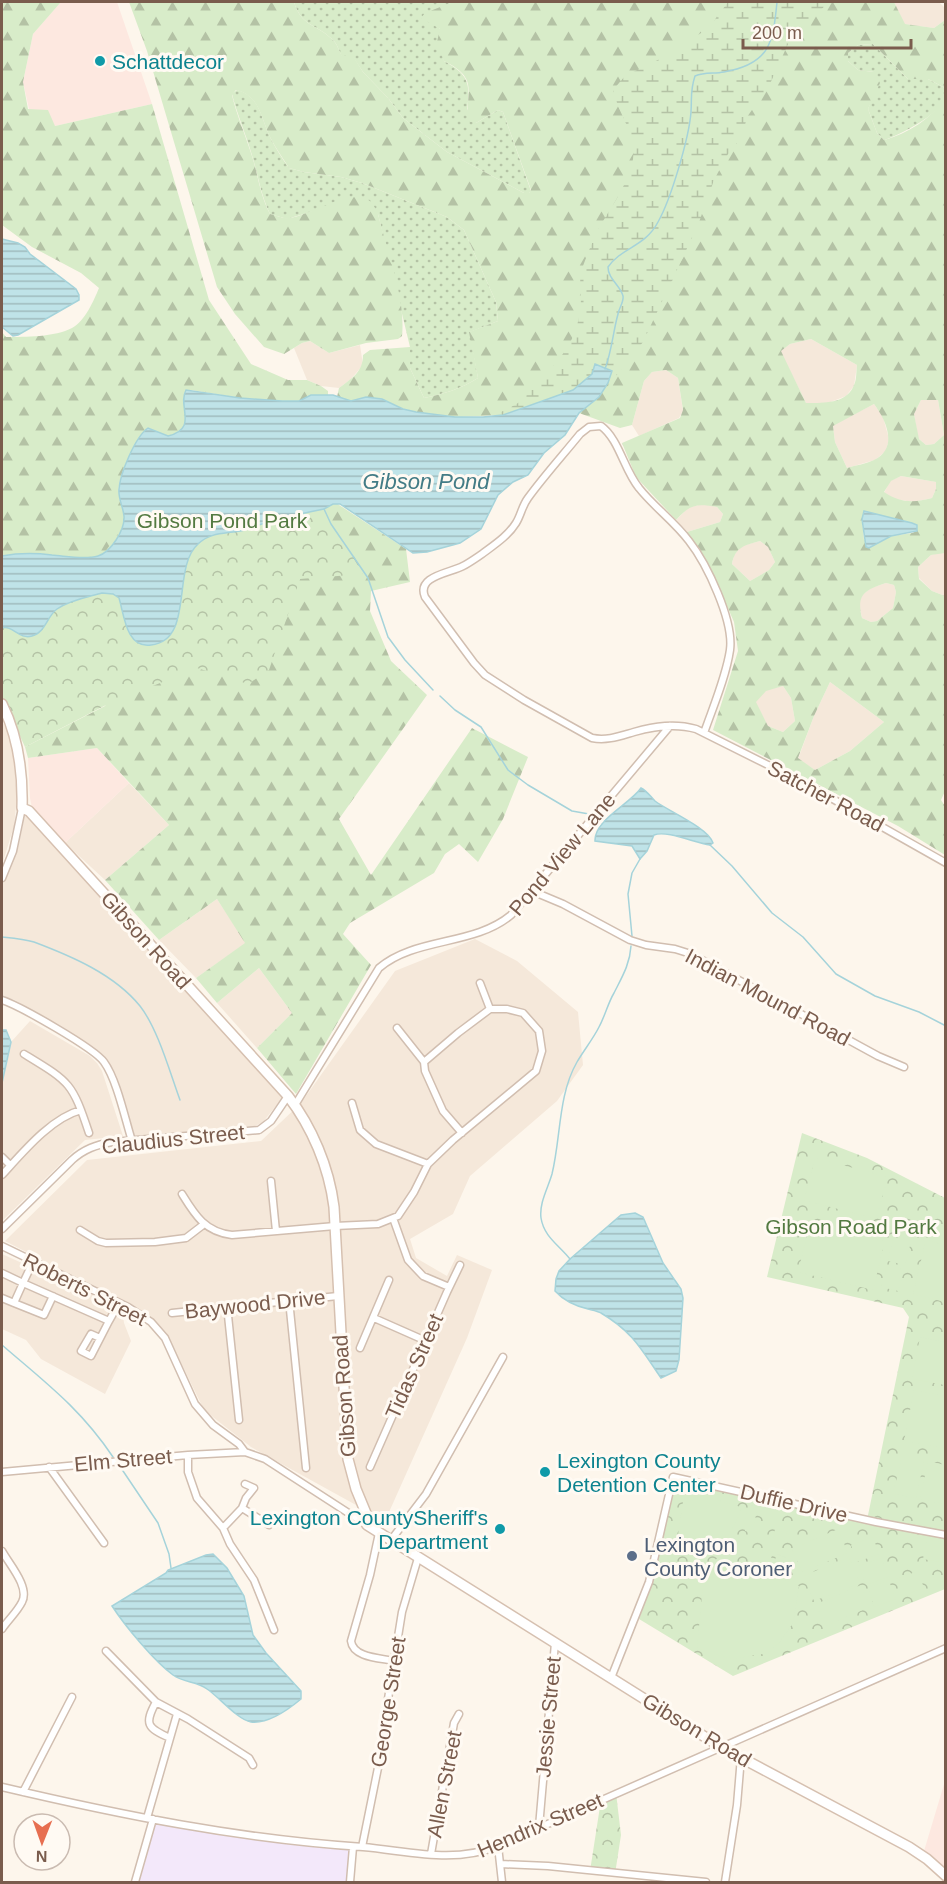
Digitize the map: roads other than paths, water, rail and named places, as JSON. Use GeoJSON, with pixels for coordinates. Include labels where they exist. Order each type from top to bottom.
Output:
{"type":"FeatureCollection","features":[{"type":"Feature","properties":{"kind":"street"},"geometry":{"type":"LineString","coordinates":[[593,426],[601,426],[608,432],[633,480],[689,541],[702,561],[720,603],[729,630],[730,648],[704,733],[687,727],[670,726],[651,727],[610,739],[587,736],[485,675],[424,594],[425,585],[430,579],[463,566],[511,530],[535,489],[580,434],[593,426]]}},
{"type":"Feature","properties":{"kind":"street"},"geometry":{"type":"LineString","coordinates":[[2,704],[4,718],[18,754],[22,786],[22,808],[13,851],[2,878]]}},
{"type":"Feature","properties":{"kind":"street","name":"Pond View Lane"},"geometry":{"type":"LineString","coordinates":[[295,1105],[380,968],[389,960],[405,953],[470,935],[497,924],[514,912],[670,726]]}},
{"type":"Feature","properties":{"kind":"street","name":"Satcher Road"},"geometry":{"type":"LineString","coordinates":[[704,733],[823,793],[945,863]]}},
{"type":"Feature","properties":{"kind":"street","name":"Gibson Road"},"geometry":{"type":"LineString","coordinates":[[22,808],[29,811],[288,1096],[295,1105],[324,1163],[332,1196],[335,1226],[348,1459],[356,1489],[368,1518],[367,1525],[721,1747],[909,1847],[927,1859],[945,1876]]}},
{"type":"Feature","properties":{"kind":"street","name":"Indian Mound Road"},"geometry":{"type":"LineString","coordinates":[[532,891],[563,904],[635,942],[663,946],[691,954],[878,1056],[904,1067]]}},
{"type":"Feature","properties":{"kind":"street"},"geometry":{"type":"LineString","coordinates":[[480,983],[490,1009]]}},
{"type":"Feature","properties":{"kind":"street"},"geometry":{"type":"LineString","coordinates":[[2,1000],[19,1007],[101,1057],[111,1076],[132,1140]]}},
{"type":"Feature","properties":{"kind":"street"},"geometry":{"type":"LineString","coordinates":[[182,1194],[203,1225],[217,1232],[232,1235],[378,1224],[398,1216],[414,1192],[428,1164],[536,1071],[542,1051],[539,1030],[523,1013],[507,1009],[490,1009],[424,1062]]}},
{"type":"Feature","properties":{"kind":"street"},"geometry":{"type":"LineString","coordinates":[[397,1028],[424,1062],[425,1071],[443,1111],[462,1133]]}},
{"type":"Feature","properties":{"kind":"street"},"geometry":{"type":"LineString","coordinates":[[24,1054],[67,1082],[75,1094],[89,1133]]}},
{"type":"Feature","properties":{"kind":"street","name":"Claudius Street"},"geometry":{"type":"LineString","coordinates":[[2,1229],[78,1155],[97,1145],[132,1140],[259,1131],[271,1121],[288,1096]]}},
{"type":"Feature","properties":{"kind":"street"},"geometry":{"type":"LineString","coordinates":[[352,1102],[360,1130],[376,1144],[428,1164]]}},
{"type":"Feature","properties":{"kind":"street"},"geometry":{"type":"LineString","coordinates":[[2,1175],[56,1122],[68,1114],[81,1110]]}},
{"type":"Feature","properties":{"kind":"street"},"geometry":{"type":"LineString","coordinates":[[2,1157],[10,1165]]}},
{"type":"Feature","properties":{"kind":"street"},"geometry":{"type":"LineString","coordinates":[[271,1181],[276,1231]]}},
{"type":"Feature","properties":{"kind":"street"},"geometry":{"type":"LineString","coordinates":[[393,1218],[408,1260],[423,1276],[449,1287]]}},
{"type":"Feature","properties":{"kind":"street"},"geometry":{"type":"LineString","coordinates":[[80,1230],[106,1243],[155,1242],[186,1238],[203,1225]]}},
{"type":"Feature","properties":{"kind":"street","name":"Roberts Street"},"geometry":{"type":"LineString","coordinates":[[2,1246],[140,1313],[158,1328],[165,1338],[195,1404],[213,1425],[239,1444],[245,1452],[266,1459],[367,1525]]}},
{"type":"Feature","properties":{"kind":"street"},"geometry":{"type":"LineString","coordinates":[[14,1303],[33,1262]]}},
{"type":"Feature","properties":{"kind":"street","name":"Tidas Street"},"geometry":{"type":"LineString","coordinates":[[370,1467],[460,1265]]}},
{"type":"Feature","properties":{"kind":"street"},"geometry":{"type":"LineString","coordinates":[[2,1273],[109,1322]]}},
{"type":"Feature","properties":{"kind":"street"},"geometry":{"type":"LineString","coordinates":[[360,1348],[389,1280]]}},
{"type":"Feature","properties":{"kind":"street"},"geometry":{"type":"LineString","coordinates":[[2,1298],[44,1315],[53,1296]]}},
{"type":"Feature","properties":{"kind":"street","name":"Baywood Drive"},"geometry":{"type":"LineString","coordinates":[[172,1313],[338,1296]]}},
{"type":"Feature","properties":{"kind":"street"},"geometry":{"type":"LineString","coordinates":[[289,1300],[306,1468]]}},
{"type":"Feature","properties":{"kind":"street"},"geometry":{"type":"LineString","coordinates":[[100,1338],[119,1303]]}},
{"type":"Feature","properties":{"kind":"street"},"geometry":{"type":"LineString","coordinates":[[227,1306],[239,1420]]}},
{"type":"Feature","properties":{"kind":"street"},"geometry":{"type":"LineString","coordinates":[[374,1317],[426,1341]]}},
{"type":"Feature","properties":{"kind":"street"},"geometry":{"type":"LineString","coordinates":[[391,1540],[430,1487],[503,1357]]}},
{"type":"Feature","properties":{"kind":"street","name":"Elm Street"},"geometry":{"type":"LineString","coordinates":[[2,1472],[245,1452]]}},
{"type":"Feature","properties":{"kind":"street"},"geometry":{"type":"LineString","coordinates":[[188,1455],[188,1472],[197,1498],[223,1528],[230,1544],[259,1589],[274,1630]]}},
{"type":"Feature","properties":{"kind":"street"},"geometry":{"type":"LineString","coordinates":[[49,1467],[104,1543]]}},
{"type":"Feature","properties":{"kind":"street","name":"Duffie Drive"},"geometry":{"type":"LineString","coordinates":[[611,1678],[648,1582],[672,1477],[945,1535]]}},
{"type":"Feature","properties":{"kind":"street"},"geometry":{"type":"LineString","coordinates":[[223,1528],[242,1508],[246,1498],[255,1488],[245,1484]]}},
{"type":"Feature","properties":{"kind":"street"},"geometry":{"type":"LineString","coordinates":[[242,1508],[269,1525]]}},
{"type":"Feature","properties":{"kind":"street"},"geometry":{"type":"LineString","coordinates":[[379,1533],[351,1647],[357,1652],[394,1661]]}},
{"type":"Feature","properties":{"kind":"street"},"geometry":{"type":"LineString","coordinates":[[2,1551],[20,1582],[24,1594],[21,1604],[2,1629]]}},
{"type":"Feature","properties":{"kind":"street","name":"George Street"},"geometry":{"type":"LineString","coordinates":[[362,1847],[383,1743],[402,1612],[418,1558]]}},
{"type":"Feature","properties":{"kind":"street","name":"Jessie Street"},"geometry":{"type":"LineString","coordinates":[[539,1827],[555,1643]]}},
{"type":"Feature","properties":{"kind":"street","name":"Hendrix Street"},"geometry":{"type":"LineString","coordinates":[[2,1787],[67,1803],[247,1836],[431,1854],[468,1855],[498,1846],[945,1647]]}},
{"type":"Feature","properties":{"kind":"street"},"geometry":{"type":"LineString","coordinates":[[106,1651],[156,1702],[249,1758],[253,1765]]}},
{"type":"Feature","properties":{"kind":"street"},"geometry":{"type":"LineString","coordinates":[[23,1792],[72,1697]]}},
{"type":"Feature","properties":{"kind":"street"},"geometry":{"type":"LineString","coordinates":[[156,1702],[148,1717],[149,1724],[156,1732],[170,1738]]}},
{"type":"Feature","properties":{"kind":"street"},"geometry":{"type":"LineString","coordinates":[[135,1882],[177,1714]]}},
{"type":"Feature","properties":{"kind":"street","name":"Allen Street"},"geometry":{"type":"LineString","coordinates":[[431,1854],[454,1723],[459,1714]]}},
{"type":"Feature","properties":{"kind":"street"},"geometry":{"type":"LineString","coordinates":[[725,1882],[737,1806],[741,1757]]}},
{"type":"Feature","properties":{"kind":"street"},"geometry":{"type":"LineString","coordinates":[[498,1846],[502,1882]]}},
{"type":"Feature","properties":{"kind":"street"},"geometry":{"type":"LineString","coordinates":[[350,1882],[353,1847]]}},
{"type":"Feature","properties":{"kind":"street"},"geometry":{"type":"LineString","coordinates":[[501,1864],[548,1866],[634,1879],[706,1882]]}},
{"type":"Feature","properties":{"kind":"water"},"geometry":{"type":"Polygon","coordinates":[[[2,239],[25,247],[30,254],[76,289],[79,300],[13,336],[2,327],[2,239]]]}},
{"type":"Feature","properties":{"kind":"water","name":"Gibson Pond"},"geometry":{"type":"Polygon","coordinates":[[[595,364],[612,371],[599,397],[579,413],[565,435],[544,453],[528,475],[513,482],[498,495],[481,529],[460,543],[427,552],[413,553],[340,504],[333,504],[324,509],[240,531],[213,535],[198,544],[190,555],[185,569],[178,617],[173,630],[165,640],[151,645],[136,642],[128,629],[119,598],[113,594],[102,593],[73,601],[57,609],[43,628],[32,636],[23,636],[10,629],[2,628],[2,556],[33,554],[87,558],[98,556],[108,550],[120,534],[124,522],[119,489],[125,465],[133,447],[148,428],[168,436],[183,428],[186,390],[240,398],[282,401],[299,401],[311,395],[333,395],[351,401],[366,397],[382,399],[403,409],[416,412],[455,417],[483,417],[503,415],[573,390],[592,374],[595,364]]]}},
{"type":"Feature","properties":{"kind":"water"},"geometry":{"type":"Polygon","coordinates":[[[864,511],[912,523],[917,525],[917,531],[891,536],[869,548],[866,547],[862,519],[864,511]]]}},
{"type":"Feature","properties":{"kind":"water"},"geometry":{"type":"Polygon","coordinates":[[[641,788],[655,801],[704,832],[713,843],[710,845],[666,834],[654,835],[647,851],[640,859],[632,846],[595,841],[596,833],[606,819],[641,788]]]}},
{"type":"Feature","properties":{"kind":"water"},"geometry":{"type":"Polygon","coordinates":[[[2,1030],[6,1030],[11,1042],[2,1083],[2,1030]]]}},
{"type":"Feature","properties":{"kind":"water"},"geometry":{"type":"Polygon","coordinates":[[[635,1213],[643,1217],[663,1263],[681,1289],[683,1298],[679,1360],[676,1371],[661,1378],[636,1342],[621,1327],[600,1312],[570,1303],[555,1291],[559,1271],[570,1259],[621,1215],[635,1213]]]}},
{"type":"Feature","properties":{"kind":"water"},"geometry":{"type":"Polygon","coordinates":[[[213,1554],[227,1568],[244,1596],[253,1635],[266,1653],[301,1691],[301,1699],[264,1721],[246,1720],[203,1686],[173,1675],[140,1643],[112,1606],[168,1570],[213,1554]]]}},
{"type":"Feature","properties":{"kind":"waterway"},"geometry":{"type":"LineString","coordinates":[[605,369],[623,298],[608,267],[620,255],[647,237],[663,212],[674,184],[687,137],[695,76],[739,68],[760,57],[771,40],[777,2]]}},
{"type":"Feature","properties":{"kind":"waterway"},"geometry":{"type":"LineString","coordinates":[[324,509],[331,524],[368,578],[388,637],[405,660],[433,690]]}},
{"type":"Feature","properties":{"kind":"waterway"},"geometry":{"type":"LineString","coordinates":[[440,696],[455,710],[481,727],[508,770],[528,785],[572,811],[589,814]]}},
{"type":"Feature","properties":{"kind":"waterway"},"geometry":{"type":"LineString","coordinates":[[598,818],[604,821]]}},
{"type":"Feature","properties":{"kind":"waterway"},"geometry":{"type":"LineString","coordinates":[[710,845],[732,866],[772,913],[803,937],[836,974],[875,996],[919,1012],[946,1026]]}},
{"type":"Feature","properties":{"kind":"waterway"},"geometry":{"type":"LineString","coordinates":[[632,936],[628,894],[632,873],[640,859]]}},
{"type":"Feature","properties":{"kind":"waterway"},"geometry":{"type":"LineString","coordinates":[[2,937],[34,942],[63,953],[118,984],[140,1006],[152,1027],[180,1100]]}},
{"type":"Feature","properties":{"kind":"waterway"},"geometry":{"type":"LineString","coordinates":[[570,1259],[545,1230],[541,1218],[541,1207],[555,1160],[566,1088],[577,1062],[601,1023],[625,970],[631,946]]}},
{"type":"Feature","properties":{"kind":"waterway"},"geometry":{"type":"LineString","coordinates":[[2,1345],[75,1410],[113,1457]]}},
{"type":"Feature","properties":{"kind":"waterway"},"geometry":{"type":"LineString","coordinates":[[119,1465],[158,1523],[169,1554],[171,1568]]}},
{"type":"Feature","properties":{"kind":"place","name":"Schattdecor"},"geometry":{"type":"Point","coordinates":[100,61]}},
{"type":"Feature","properties":{"kind":"place","name":"Lexington County Detention Center"},"geometry":{"type":"Point","coordinates":[545,1472]}},
{"type":"Feature","properties":{"kind":"place","name":"Lexington CountySheriff's Department"},"geometry":{"type":"Point","coordinates":[500,1529]}},
{"type":"Feature","properties":{"kind":"place","name":"Lexington County Coroner"},"geometry":{"type":"Point","coordinates":[632,1556]}},
{"type":"Feature","properties":{"kind":"park label","name":"Gibson Pond Park"},"geometry":{"type":"Point","coordinates":[222,520]}},
{"type":"Feature","properties":{"kind":"park label","name":"Gibson Road Park"},"geometry":{"type":"Point","coordinates":[851,1226]}}]}
